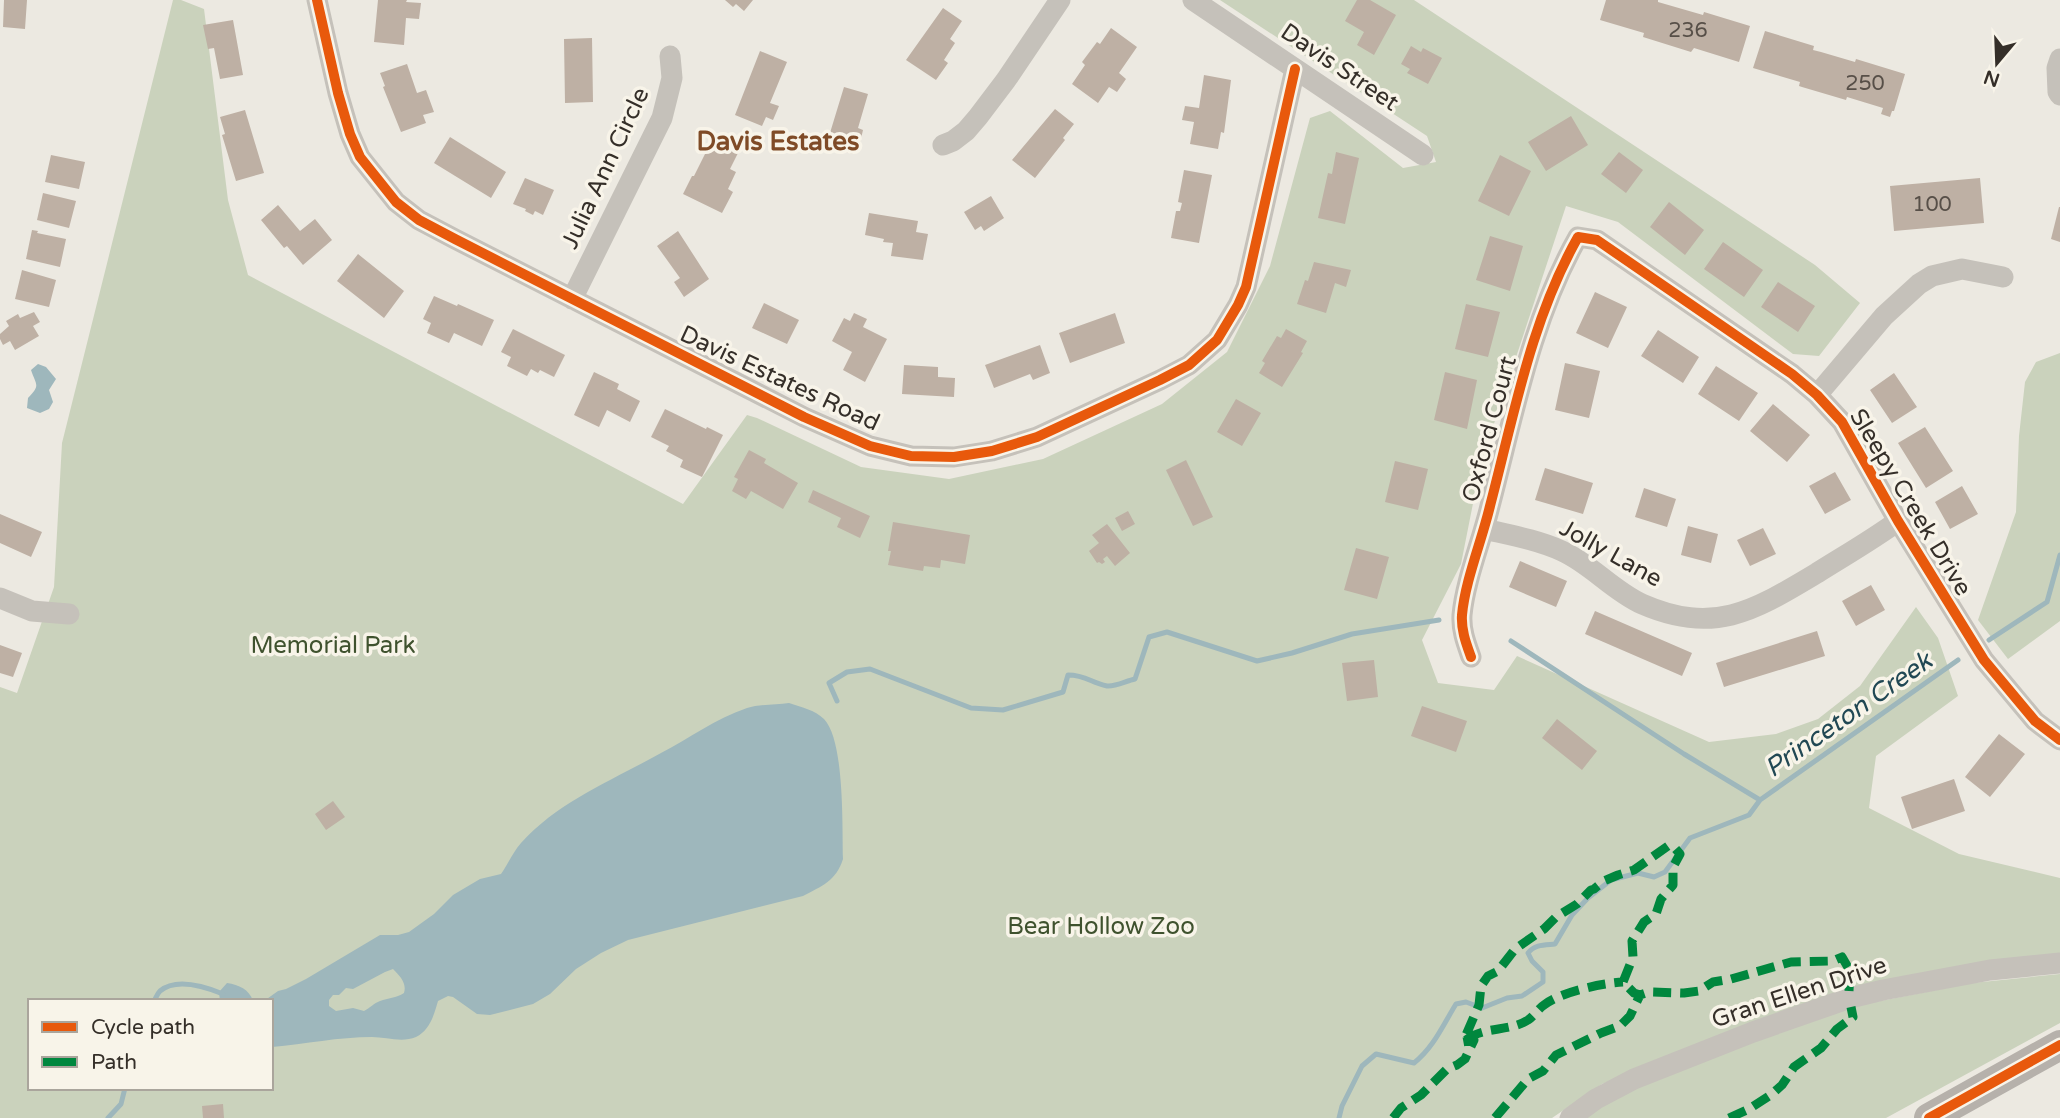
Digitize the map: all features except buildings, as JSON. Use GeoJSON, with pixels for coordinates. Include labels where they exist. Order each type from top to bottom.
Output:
{"type":"FeatureCollection","features":[{"type":"Feature","properties":{"kind":"main road"},"geometry":{"type":"LineString","coordinates":[[1929,1118],[2060,1045]]}},
{"type":"Feature","properties":{"kind":"street","name":"Davis Estates Road"},"geometry":{"type":"LineString","coordinates":[[317,0],[326,47],[350,134],[360,157],[396,202],[419,220],[804,417],[870,446],[911,456],[954,457],[1015,445],[1189,365],[1206,351],[1225,329],[1246,287],[1295,69]]}},
{"type":"Feature","properties":{"kind":"street"},"geometry":{"type":"LineString","coordinates":[[943,145],[966,131],[978,117],[1060,0]]}},
{"type":"Feature","properties":{"kind":"street","name":"Davis Street"},"geometry":{"type":"LineString","coordinates":[[1193,0],[1423,155]]}},
{"type":"Feature","properties":{"kind":"street","name":"Julia Ann Circle"},"geometry":{"type":"LineString","coordinates":[[572,299],[662,117],[672,78],[670,55]]}},
{"type":"Feature","properties":{"kind":"street"},"geometry":{"type":"LineString","coordinates":[[2060,59],[2057,68],[2060,95]]}},
{"type":"Feature","properties":{"kind":"street","name":"Oxford Court"},"geometry":{"type":"LineString","coordinates":[[1471,657],[1463,637],[1462,615],[1533,343],[1562,266],[1578,237],[1597,240]]}},
{"type":"Feature","properties":{"kind":"street","name":"Sleepy Creek Drive"},"geometry":{"type":"LineString","coordinates":[[1597,240],[1765,355],[1817,395],[1842,422],[1898,522],[1984,660],[2035,721],[2060,740]]}},
{"type":"Feature","properties":{"kind":"street"},"geometry":{"type":"LineString","coordinates":[[1817,395],[1884,316],[1919,284],[1932,276],[1962,269],[2003,276]]}},
{"type":"Feature","properties":{"kind":"street","name":"Jolly Lane"},"geometry":{"type":"LineString","coordinates":[[1484,529],[1563,551],[1641,604],[1697,618],[1724,617],[1749,610],[1775,598],[1898,522]]}},
{"type":"Feature","properties":{"kind":"street"},"geometry":{"type":"LineString","coordinates":[[0,598],[32,611],[69,614]]}},
{"type":"Feature","properties":{"kind":"street","name":"Gran Ellen Drive"},"geometry":{"type":"LineString","coordinates":[[1570,1118],[1596,1099],[1634,1079],[1753,1032],[1850,999],[1882,990],[1990,970],[2060,963]]}},
{"type":"Feature","properties":{"kind":"green space","name":"Memorial Park"},"geometry":{"type":"Polygon","coordinates":[[[173,0],[181,0],[204,9],[228,200],[248,275],[683,504],[747,415],[861,467],[949,479],[1043,459],[1162,404],[1227,352],[1270,266],[1310,118],[1330,111],[1403,168],[1436,162],[1427,136],[1220,0],[1414,0],[1815,265],[1860,303],[1819,356],[1793,354],[1618,222],[1566,206],[1481,463],[1461,564],[1422,640],[1438,683],[1494,690],[1517,656],[1709,742],[1776,734],[1818,719],[1860,686],[1916,607],[1938,638],[1958,696],[1876,756],[1869,808],[1959,854],[2060,878],[2060,955],[1879,982],[1602,1084],[1552,1118],[0,1118],[0,687],[17,693],[54,587],[62,443],[173,0]]]}},
{"type":"Feature","properties":{"kind":"green space"},"geometry":{"type":"Polygon","coordinates":[[[2060,353],[2060,621],[2008,659],[1978,620],[2016,512],[2019,436],[2025,382],[2036,362],[2060,353]]]}},
{"type":"Feature","properties":{"kind":"green space"},"geometry":{"type":"Polygon","coordinates":[[[2060,974],[2060,1023],[1886,1118],[1583,1118],[1636,1086],[1794,1026],[1865,1004],[1972,983],[2060,974]]]}},
{"type":"Feature","properties":{"kind":"water"},"geometry":{"type":"Polygon","coordinates":[[[38,364],[46,367],[56,379],[49,390],[53,402],[49,409],[40,413],[27,408],[28,398],[36,387],[31,370],[38,364]]]}},
{"type":"Feature","properties":{"kind":"water"},"geometry":{"type":"Polygon","coordinates":[[[789,703],[803,707],[824,719],[831,730],[836,746],[841,786],[843,859],[836,873],[822,886],[803,896],[628,940],[576,969],[550,994],[533,1004],[490,1015],[477,1014],[448,996],[438,1001],[425,1030],[411,1039],[360,1037],[273,1047],[273,999],[267,999],[278,991],[306,979],[380,935],[409,932],[434,914],[453,895],[480,879],[501,874],[518,847],[536,828],[569,803],[713,723],[735,712],[762,705],[789,703]],[[393,969],[353,989],[346,988],[339,995],[333,995],[329,1006],[336,1011],[353,1008],[364,1011],[378,1002],[404,993],[402,980],[393,969]]]}},
{"type":"Feature","properties":{"kind":"water"},"geometry":{"type":"Polygon","coordinates":[[[227,983],[243,988],[252,999],[220,999],[219,992],[227,983]]]}},
{"type":"Feature","properties":{"kind":"waterway","name":"Princeton Creek"},"geometry":{"type":"LineString","coordinates":[[1989,640],[2047,602],[2060,555]]}},
{"type":"Feature","properties":{"kind":"waterway"},"geometry":{"type":"LineString","coordinates":[[837,701],[829,683],[847,672],[870,669],[971,708],[1003,710],[1063,692],[1068,675],[1107,686],[1135,679],[1149,637],[1167,632],[1257,661],[1352,634],[1439,620]]}},
{"type":"Feature","properties":{"kind":"waterway"},"geometry":{"type":"LineString","coordinates":[[1511,641],[1684,754],[1760,800]]}},
{"type":"Feature","properties":{"kind":"waterway"},"geometry":{"type":"LineString","coordinates":[[1339,1118],[1342,1106],[1362,1066],[1376,1054],[1414,1063],[1433,1043],[1456,1004],[1466,1002],[1482,1008],[1507,998],[1522,996],[1543,982],[1543,972],[1528,953],[1537,946],[1555,944],[1572,915],[1611,880],[1638,873],[1654,877],[1665,872],[1690,838],[1749,815],[1760,800],[1958,660]]}},
{"type":"Feature","properties":{"kind":"waterway"},"geometry":{"type":"LineString","coordinates":[[155,999],[160,991],[167,987],[183,984],[200,986],[223,994]]}},
{"type":"Feature","properties":{"kind":"waterway"},"geometry":{"type":"LineString","coordinates":[[108,1118],[121,1104],[124,1090]]}},
{"type":"Feature","properties":{"kind":"marked path"},"geometry":{"type":"LineString","coordinates":[[1393,1118],[1447,1069],[1465,1059],[1474,1040],[1463,1042],[1479,1005],[1481,986],[1488,976],[1498,971],[1515,949],[1604,881],[1634,870],[1668,846],[1674,847],[1680,854],[1673,867],[1673,885],[1661,899],[1656,914],[1644,922],[1632,941],[1633,957],[1623,982],[1634,993],[1640,995],[1649,992],[1699,991],[1713,982],[1791,962],[1833,961],[1842,957],[1850,971],[1849,991]]}},
{"type":"Feature","properties":{"kind":"marked path"},"geometry":{"type":"LineString","coordinates":[[1466,1040],[1481,1033],[1521,1024],[1560,996],[1593,986],[1623,982]]}},
{"type":"Feature","properties":{"kind":"marked path"},"geometry":{"type":"LineString","coordinates":[[1495,1118],[1528,1079],[1543,1071],[1556,1055],[1620,1026],[1630,1016],[1640,995]]}},
{"type":"Feature","properties":{"kind":"marked path"},"geometry":{"type":"LineString","coordinates":[[1729,1118],[1749,1109],[1782,1085],[1794,1067],[1821,1048],[1837,1029],[1853,1017],[1851,1007]]}},
{"type":"Feature","properties":{"kind":"cycle path"},"geometry":{"type":"LineString","coordinates":[[317,0],[338,93],[360,157],[396,202],[419,220],[804,417],[870,446],[911,456],[954,457],[992,451],[1037,437],[1189,365],[1217,340],[1246,287],[1295,69]]}},
{"type":"Feature","properties":{"kind":"cycle path"},"geometry":{"type":"LineString","coordinates":[[1471,657],[1462,621],[1467,588],[1525,368],[1548,301],[1578,237],[1597,240],[1792,374],[1817,395],[1842,422],[1898,521],[1984,660],[2035,721],[2060,740]]}},
{"type":"Feature","properties":{"kind":"cycle path"},"geometry":{"type":"LineString","coordinates":[[1929,1118],[2060,1045]]}},
{"type":"Feature","properties":{"kind":"district","name":"Davis Estates"},"geometry":{"type":"Point","coordinates":[778,141]}},
{"type":"Feature","properties":{"kind":"park label","name":"Bear Hollow Zoo"},"geometry":{"type":"Point","coordinates":[1101,926]}}]}
